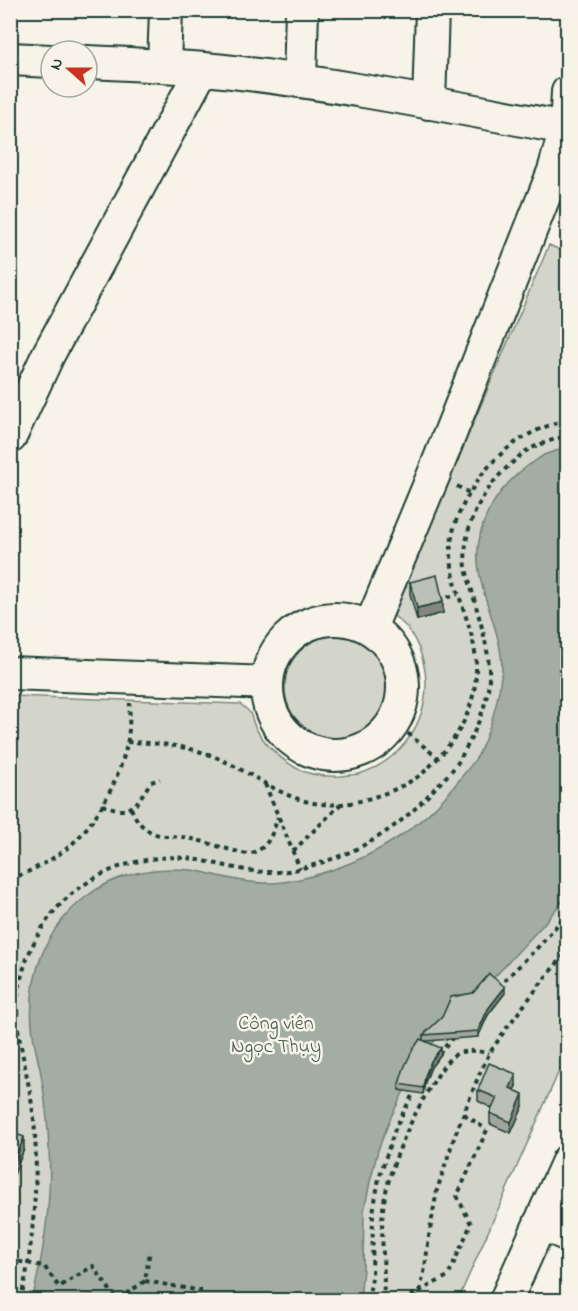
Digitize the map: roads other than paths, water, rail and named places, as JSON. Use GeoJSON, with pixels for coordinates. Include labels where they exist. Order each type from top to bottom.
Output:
{"type":"FeatureCollection","features":[{"type":"Feature","properties":{"kind":"street"},"geometry":{"type":"LineString","coordinates":[[164,66],[166,10]]}},
{"type":"Feature","properties":{"kind":"street"},"geometry":{"type":"LineString","coordinates":[[300,81],[302,10]]}},
{"type":"Feature","properties":{"kind":"street"},"geometry":{"type":"LineString","coordinates":[[429,103],[432,10]]}},
{"type":"Feature","properties":{"kind":"street"},"geometry":{"type":"LineString","coordinates":[[10,59],[39,60]]}},
{"type":"Feature","properties":{"kind":"street"},"geometry":{"type":"LineString","coordinates":[[99,63],[202,69],[300,81],[374,92],[566,128]]}},
{"type":"Feature","properties":{"kind":"street"},"geometry":{"type":"LineString","coordinates":[[10,436],[48,355],[202,69]]}},
{"type":"Feature","properties":{"kind":"street"},"geometry":{"type":"LineString","coordinates":[[370,628],[434,474],[550,181],[566,128],[567,92]]}},
{"type":"Feature","properties":{"kind":"street"},"geometry":{"type":"LineString","coordinates":[[345,619],[370,628],[384,639],[398,657],[403,679],[402,701],[394,722],[380,740],[360,752],[338,756],[315,753],[295,743],[279,727],[269,706],[267,683],[272,661],[284,642],[302,627],[323,620],[345,619]]}},
{"type":"Feature","properties":{"kind":"street"},"geometry":{"type":"LineString","coordinates":[[10,673],[267,683]]}},
{"type":"Feature","properties":{"kind":"street"},"geometry":{"type":"LineString","coordinates":[[507,1300],[554,1229],[567,1161]]}},
{"type":"Feature","properties":{"kind":"park label","name":"Công viên Ngọc Thụy"},"geometry":{"type":"Point","coordinates":[276,1036]}}]}
